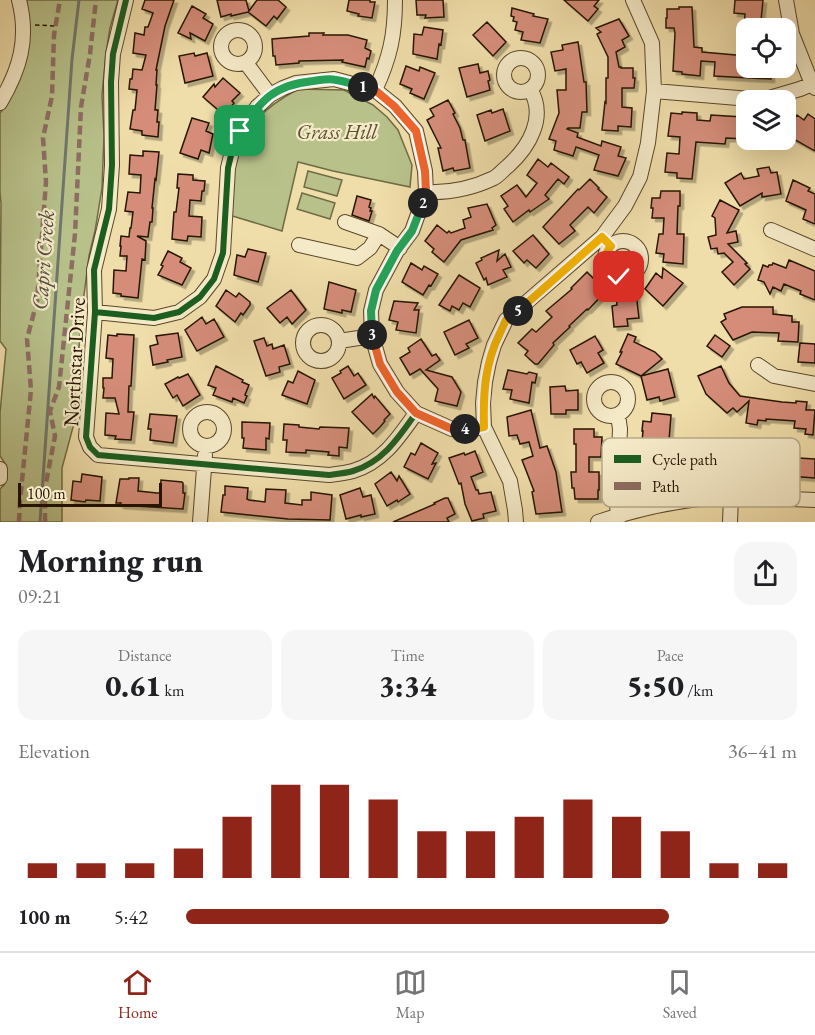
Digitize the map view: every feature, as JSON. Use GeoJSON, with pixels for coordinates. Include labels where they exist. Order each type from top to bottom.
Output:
{"type":"FeatureCollection","features":[{"type":"Feature","properties":{"kind":"street"},"geometry":{"type":"LineString","coordinates":[[0,103],[16,73],[24,42],[19,0]]}},
{"type":"Feature","properties":{"kind":"street","name":"Northstar Drive"},"geometry":{"type":"LineString","coordinates":[[126,0],[113,54],[112,165],[109,209],[94,270],[95,312],[87,437],[90,447],[98,455],[329,475],[355,470],[380,457],[395,442],[416,413]]}},
{"type":"Feature","properties":{"kind":"street"},"geometry":{"type":"LineString","coordinates":[[375,90],[392,48],[395,0]]}},
{"type":"Feature","properties":{"kind":"street"},"geometry":{"type":"LineString","coordinates":[[516,522],[510,481],[484,427],[484,392],[489,362],[494,345],[507,320],[607,241],[640,177],[648,143],[654,91],[652,43],[633,0]]}},
{"type":"Feature","properties":{"kind":"street"},"geometry":{"type":"LineString","coordinates":[[654,91],[762,100],[814,86],[792,34],[786,0]]}},
{"type":"Feature","properties":{"kind":"street"},"geometry":{"type":"LineString","coordinates":[[246,63],[270,95]]}},
{"type":"Feature","properties":{"kind":"street"},"geometry":{"type":"LineString","coordinates":[[95,312],[154,318],[178,312],[200,297],[214,279],[223,253],[228,168],[234,143],[257,107],[270,95],[296,83],[334,79],[375,90],[394,106],[416,131],[425,171],[426,192],[412,231],[376,290],[371,311],[372,336],[380,364],[397,392],[416,413],[452,429],[484,427]]}},
{"type":"Feature","properties":{"kind":"street"},"geometry":{"type":"LineString","coordinates":[[426,192],[438,193],[469,188],[496,177],[517,158],[532,135],[538,114],[535,98],[530,89]]}},
{"type":"Feature","properties":{"kind":"street"},"geometry":{"type":"LineString","coordinates":[[345,222],[379,234],[400,248]]}},
{"type":"Feature","properties":{"kind":"street"},"geometry":{"type":"LineString","coordinates":[[771,230],[815,249]]}},
{"type":"Feature","properties":{"kind":"street"},"geometry":{"type":"LineString","coordinates":[[299,245],[357,258],[370,248],[379,234]]}},
{"type":"Feature","properties":{"kind":"street"},"geometry":{"type":"LineString","coordinates":[[339,341],[372,336]]}},
{"type":"Feature","properties":{"kind":"street"},"geometry":{"type":"LineString","coordinates":[[758,365],[774,376],[815,384]]}},
{"type":"Feature","properties":{"kind":"street"},"geometry":{"type":"LineString","coordinates":[[618,415],[620,438]]}},
{"type":"Feature","properties":{"kind":"street"},"geometry":{"type":"LineString","coordinates":[[200,522],[206,445]]}},
{"type":"Feature","properties":{"kind":"street"},"geometry":{"type":"LineString","coordinates":[[0,469],[0,478]]}},
{"type":"Feature","properties":{"kind":"street"},"geometry":{"type":"LineString","coordinates":[[800,499],[815,500]]}},
{"type":"Feature","properties":{"kind":"street"},"geometry":{"type":"LineString","coordinates":[[598,522],[663,507]]}},
{"type":"Feature","properties":{"kind":"street"},"geometry":{"type":"LineString","coordinates":[[730,522],[731,507]]}},
{"type":"Feature","properties":{"kind":"path"},"geometry":{"type":"LineString","coordinates":[[22,24],[56,26]]}},
{"type":"Feature","properties":{"kind":"green space"},"geometry":{"type":"Polygon","coordinates":[[[25,0],[118,0],[106,53],[102,95],[104,136],[102,188],[83,303],[75,393],[76,416],[62,468],[62,522],[0,522],[0,489],[7,478],[6,465],[0,456],[0,413],[6,349],[0,341],[0,113],[5,107],[25,0]]]}},
{"type":"Feature","properties":{"kind":"green space","name":"Grass Hill"},"geometry":{"type":"Polygon","coordinates":[[[298,89],[344,90],[373,105],[387,117],[398,130],[412,165],[410,187],[298,162],[282,231],[229,215],[234,166],[244,137],[258,118],[276,102],[298,89]]]}},
{"type":"Feature","properties":{"kind":"green space"},"geometry":{"type":"Polygon","coordinates":[[[308,171],[342,180],[337,196],[304,187],[308,171]]]}},
{"type":"Feature","properties":{"kind":"green space"},"geometry":{"type":"Polygon","coordinates":[[[302,193],[335,203],[330,219],[297,209],[302,193]]]}},
{"type":"Feature","properties":{"kind":"building"},"geometry":{"type":"Polygon","coordinates":[[[145,0],[174,0],[165,26],[156,70],[155,110],[158,110],[158,137],[142,135],[142,131],[130,129],[137,90],[129,89],[130,79],[132,79],[133,69],[142,70],[146,55],[133,53],[135,33],[144,35],[145,27],[148,27],[153,13],[142,9],[145,0]]]}},
{"type":"Feature","properties":{"kind":"building"},"geometry":{"type":"Polygon","coordinates":[[[217,0],[246,0],[249,11],[257,0],[278,0],[286,7],[277,19],[274,16],[266,26],[248,12],[221,17],[217,0]]]}},
{"type":"Feature","properties":{"kind":"building"},"geometry":{"type":"Polygon","coordinates":[[[349,0],[375,2],[372,18],[358,16],[359,14],[347,11],[349,0]]]}},
{"type":"Feature","properties":{"kind":"building"},"geometry":{"type":"Polygon","coordinates":[[[416,0],[443,0],[444,17],[425,18],[426,15],[417,15],[416,0]]]}},
{"type":"Feature","properties":{"kind":"building"},"geometry":{"type":"Polygon","coordinates":[[[564,0],[599,0],[594,6],[598,9],[588,21],[564,0]]]}},
{"type":"Feature","properties":{"kind":"building"},"geometry":{"type":"Polygon","coordinates":[[[735,0],[763,0],[761,18],[745,18],[745,14],[734,13],[735,0]]]}},
{"type":"Feature","properties":{"kind":"building"},"geometry":{"type":"Polygon","coordinates":[[[192,6],[206,14],[203,18],[213,24],[205,41],[190,33],[191,39],[178,33],[192,6]]]}},
{"type":"Feature","properties":{"kind":"building"},"geometry":{"type":"Polygon","coordinates":[[[679,7],[692,7],[694,47],[702,48],[702,52],[736,55],[736,77],[714,76],[715,62],[701,61],[700,76],[673,71],[675,33],[674,28],[666,28],[666,18],[667,9],[679,9],[679,7]]]}},
{"type":"Feature","properties":{"kind":"building"},"geometry":{"type":"Polygon","coordinates":[[[512,8],[548,19],[540,43],[521,40],[523,32],[515,30],[517,22],[513,21],[514,17],[511,16],[512,8]]]}},
{"type":"Feature","properties":{"kind":"building"},"geometry":{"type":"Polygon","coordinates":[[[619,19],[629,36],[622,40],[625,47],[616,52],[619,67],[633,68],[633,78],[635,78],[634,88],[622,88],[622,107],[632,108],[631,127],[618,126],[618,131],[602,130],[608,57],[597,34],[601,32],[596,28],[619,19]]]}},
{"type":"Feature","properties":{"kind":"building"},"geometry":{"type":"Polygon","coordinates":[[[487,22],[506,42],[493,56],[473,35],[487,22]]]}},
{"type":"Feature","properties":{"kind":"building"},"geometry":{"type":"Polygon","coordinates":[[[424,27],[443,30],[437,59],[413,54],[414,34],[422,35],[424,27]]]}},
{"type":"Feature","properties":{"kind":"building"},"geometry":{"type":"Polygon","coordinates":[[[309,33],[348,35],[367,40],[365,48],[371,51],[365,67],[342,62],[343,60],[299,61],[299,63],[276,65],[272,39],[309,36],[309,33]]]}},
{"type":"Feature","properties":{"kind":"building"},"geometry":{"type":"Polygon","coordinates":[[[578,42],[584,82],[586,82],[587,112],[582,112],[580,128],[567,129],[578,133],[577,137],[601,146],[602,141],[621,147],[618,156],[626,158],[618,176],[594,170],[599,155],[576,147],[573,156],[554,150],[556,141],[549,139],[559,113],[557,90],[566,90],[566,69],[555,71],[551,52],[563,50],[562,45],[578,42]]]}},
{"type":"Feature","properties":{"kind":"building"},"geometry":{"type":"Polygon","coordinates":[[[194,53],[195,56],[207,53],[213,76],[185,83],[179,56],[194,53]]]}},
{"type":"Feature","properties":{"kind":"building"},"geometry":{"type":"Polygon","coordinates":[[[478,64],[480,73],[488,71],[490,90],[467,97],[459,68],[478,64]]]}},
{"type":"Feature","properties":{"kind":"building"},"geometry":{"type":"Polygon","coordinates":[[[406,66],[419,71],[420,67],[435,73],[424,99],[410,93],[412,89],[400,84],[406,66]]]}},
{"type":"Feature","properties":{"kind":"building"},"geometry":{"type":"Polygon","coordinates":[[[223,78],[240,93],[224,115],[203,97],[214,84],[215,87],[223,78]]]}},
{"type":"Feature","properties":{"kind":"building"},"geometry":{"type":"Polygon","coordinates":[[[448,100],[455,113],[453,114],[463,140],[465,140],[470,168],[454,171],[453,168],[443,171],[438,148],[441,148],[427,120],[434,116],[430,109],[448,100]]]}},
{"type":"Feature","properties":{"kind":"building"},"geometry":{"type":"Polygon","coordinates":[[[503,109],[510,131],[485,141],[477,115],[503,109]]]}},
{"type":"Feature","properties":{"kind":"building"},"geometry":{"type":"Polygon","coordinates":[[[682,112],[697,113],[697,120],[710,121],[711,115],[736,117],[736,138],[726,138],[725,144],[696,142],[692,179],[677,178],[677,173],[665,172],[667,153],[679,154],[680,137],[668,136],[671,113],[682,114],[682,112]]]}},
{"type":"Feature","properties":{"kind":"building"},"geometry":{"type":"Polygon","coordinates":[[[808,114],[815,119],[815,151],[796,140],[796,116],[804,120],[808,114]]]}},
{"type":"Feature","properties":{"kind":"building"},"geometry":{"type":"Polygon","coordinates":[[[192,118],[209,123],[206,131],[213,134],[209,153],[201,150],[198,159],[180,153],[192,118]]]}},
{"type":"Feature","properties":{"kind":"building"},"geometry":{"type":"Polygon","coordinates":[[[143,151],[159,152],[152,222],[150,222],[148,237],[137,236],[146,241],[138,298],[113,293],[114,270],[126,271],[127,256],[120,256],[120,246],[121,236],[129,237],[131,228],[133,212],[125,211],[128,192],[140,193],[141,175],[129,174],[130,155],[143,156],[143,151]]]}},
{"type":"Feature","properties":{"kind":"building"},"geometry":{"type":"Polygon","coordinates":[[[538,159],[548,167],[551,163],[569,177],[564,184],[558,179],[545,195],[549,199],[513,222],[504,209],[508,206],[501,196],[517,185],[526,197],[537,183],[527,175],[538,159]]]}},
{"type":"Feature","properties":{"kind":"building"},"geometry":{"type":"Polygon","coordinates":[[[769,167],[771,173],[777,172],[781,194],[762,197],[762,193],[740,206],[725,183],[741,173],[744,179],[759,176],[757,169],[769,167]]]}},
{"type":"Feature","properties":{"kind":"building"},"geometry":{"type":"Polygon","coordinates":[[[178,174],[193,175],[193,180],[205,181],[201,201],[190,200],[189,216],[202,217],[201,237],[188,236],[187,241],[172,239],[179,188],[177,188],[178,174]]]}},
{"type":"Feature","properties":{"kind":"building"},"geometry":{"type":"Polygon","coordinates":[[[590,179],[607,197],[594,213],[588,207],[570,225],[575,231],[559,244],[543,227],[590,179]]]}},
{"type":"Feature","properties":{"kind":"building"},"geometry":{"type":"Polygon","coordinates":[[[793,180],[810,188],[808,191],[815,194],[815,224],[803,219],[806,210],[786,201],[793,180]]]}},
{"type":"Feature","properties":{"kind":"building"},"geometry":{"type":"Polygon","coordinates":[[[661,191],[680,191],[677,234],[684,234],[683,264],[663,262],[664,254],[656,253],[659,234],[663,234],[664,218],[652,218],[653,208],[651,208],[652,198],[660,198],[661,191]]]}},
{"type":"Feature","properties":{"kind":"building"},"geometry":{"type":"Polygon","coordinates":[[[357,196],[371,200],[369,207],[372,211],[369,221],[352,215],[357,196]]]}},
{"type":"Feature","properties":{"kind":"building"},"geometry":{"type":"Polygon","coordinates":[[[720,200],[739,210],[727,233],[736,231],[738,242],[728,244],[750,269],[734,285],[722,272],[733,262],[724,253],[718,254],[717,248],[711,249],[708,237],[716,235],[715,218],[712,216],[720,200]]]}},
{"type":"Feature","properties":{"kind":"building"},"geometry":{"type":"Polygon","coordinates":[[[487,204],[496,225],[492,228],[493,230],[461,240],[444,262],[432,252],[434,249],[425,241],[437,225],[447,233],[465,228],[463,220],[471,217],[468,208],[487,204]]]}},
{"type":"Feature","properties":{"kind":"building"},"geometry":{"type":"Polygon","coordinates":[[[533,235],[549,254],[536,268],[527,260],[524,263],[513,251],[533,235]]]}},
{"type":"Feature","properties":{"kind":"building"},"geometry":{"type":"Polygon","coordinates":[[[248,249],[266,253],[258,282],[234,275],[237,255],[245,257],[248,249]]]}},
{"type":"Feature","properties":{"kind":"building"},"geometry":{"type":"Polygon","coordinates":[[[499,250],[497,261],[505,254],[511,267],[503,270],[507,277],[488,285],[476,263],[482,260],[481,258],[499,250]]]}},
{"type":"Feature","properties":{"kind":"building"},"geometry":{"type":"Polygon","coordinates":[[[168,251],[182,258],[180,262],[191,268],[182,285],[158,275],[168,251]]]}},
{"type":"Feature","properties":{"kind":"building"},"geometry":{"type":"Polygon","coordinates":[[[789,260],[815,271],[815,300],[784,284],[781,291],[773,287],[770,294],[764,282],[758,280],[763,265],[768,267],[773,263],[786,268],[789,260]]]}},
{"type":"Feature","properties":{"kind":"building"},"geometry":{"type":"Polygon","coordinates":[[[411,263],[422,270],[424,266],[438,274],[423,295],[402,282],[411,263]]]}},
{"type":"Feature","properties":{"kind":"building"},"geometry":{"type":"Polygon","coordinates":[[[663,268],[683,283],[663,306],[645,289],[656,273],[662,278],[663,268]]]}},
{"type":"Feature","properties":{"kind":"building"},"geometry":{"type":"Polygon","coordinates":[[[587,272],[607,290],[553,343],[554,345],[538,364],[535,364],[525,355],[528,351],[518,343],[532,329],[536,332],[552,317],[546,311],[572,289],[587,272]]]}},
{"type":"Feature","properties":{"kind":"building"},"geometry":{"type":"Polygon","coordinates":[[[459,275],[480,288],[470,307],[463,303],[459,310],[452,306],[450,311],[439,305],[459,275]]]}},
{"type":"Feature","properties":{"kind":"building"},"geometry":{"type":"Polygon","coordinates":[[[329,282],[356,290],[351,312],[342,310],[342,313],[324,309],[329,282]]]}},
{"type":"Feature","properties":{"kind":"building"},"geometry":{"type":"Polygon","coordinates":[[[226,290],[236,297],[239,293],[250,302],[243,315],[241,313],[235,322],[216,306],[226,290]]]}},
{"type":"Feature","properties":{"kind":"building"},"geometry":{"type":"Polygon","coordinates":[[[291,290],[306,310],[292,324],[287,317],[280,323],[267,308],[291,290]]]}},
{"type":"Feature","properties":{"kind":"building"},"geometry":{"type":"Polygon","coordinates":[[[626,292],[626,294],[636,293],[639,318],[627,319],[628,326],[614,327],[612,306],[617,305],[616,293],[626,292]]]}},
{"type":"Feature","properties":{"kind":"building"},"geometry":{"type":"Polygon","coordinates":[[[394,301],[418,303],[414,310],[419,310],[416,333],[396,330],[398,322],[389,320],[394,301]]]}},
{"type":"Feature","properties":{"kind":"building"},"geometry":{"type":"Polygon","coordinates":[[[742,307],[773,307],[773,314],[792,316],[792,322],[799,322],[798,342],[778,341],[779,333],[752,332],[733,340],[721,322],[726,319],[724,314],[742,307]]]}},
{"type":"Feature","properties":{"kind":"building"},"geometry":{"type":"Polygon","coordinates":[[[202,317],[206,324],[214,319],[224,337],[197,351],[185,330],[202,317]]]}},
{"type":"Feature","properties":{"kind":"building"},"geometry":{"type":"Polygon","coordinates":[[[469,320],[478,338],[466,344],[469,348],[455,355],[444,332],[469,320]]]}},
{"type":"Feature","properties":{"kind":"building"},"geometry":{"type":"Polygon","coordinates":[[[178,333],[182,357],[153,365],[150,346],[158,344],[156,336],[178,333]]]}},
{"type":"Feature","properties":{"kind":"building"},"geometry":{"type":"Polygon","coordinates":[[[117,334],[134,335],[128,412],[134,412],[131,440],[115,439],[116,436],[105,435],[106,413],[119,414],[115,398],[103,398],[103,378],[112,378],[113,359],[106,358],[108,335],[117,336],[117,334]]]}},
{"type":"Feature","properties":{"kind":"building"},"geometry":{"type":"Polygon","coordinates":[[[628,334],[636,337],[634,342],[655,352],[662,359],[641,376],[616,364],[628,334]]]}},
{"type":"Feature","properties":{"kind":"building"},"geometry":{"type":"Polygon","coordinates":[[[715,335],[730,346],[722,357],[707,346],[715,335]]]}},
{"type":"Feature","properties":{"kind":"building"},"geometry":{"type":"Polygon","coordinates":[[[595,336],[603,350],[598,353],[604,363],[587,373],[581,362],[577,364],[570,350],[595,336]]]}},
{"type":"Feature","properties":{"kind":"building"},"geometry":{"type":"Polygon","coordinates":[[[264,338],[267,346],[272,344],[273,349],[284,345],[290,364],[279,367],[280,372],[266,376],[254,341],[264,338]]]}},
{"type":"Feature","properties":{"kind":"building"},"geometry":{"type":"Polygon","coordinates":[[[421,339],[432,356],[436,354],[440,360],[426,370],[452,377],[461,392],[457,406],[435,401],[438,389],[420,369],[410,375],[400,358],[410,352],[408,348],[421,339]]]}},
{"type":"Feature","properties":{"kind":"building"},"geometry":{"type":"Polygon","coordinates":[[[800,343],[815,344],[815,363],[798,362],[800,343]]]}},
{"type":"Feature","properties":{"kind":"building"},"geometry":{"type":"Polygon","coordinates":[[[216,366],[249,385],[244,403],[233,398],[232,402],[213,395],[216,388],[208,385],[216,366]]]}},
{"type":"Feature","properties":{"kind":"building"},"geometry":{"type":"Polygon","coordinates":[[[348,366],[354,376],[358,373],[366,385],[344,399],[332,378],[348,366]]]}},
{"type":"Feature","properties":{"kind":"building"},"geometry":{"type":"Polygon","coordinates":[[[721,366],[729,383],[740,396],[782,402],[807,402],[806,410],[815,410],[813,435],[805,434],[806,429],[794,428],[795,421],[766,419],[766,421],[758,420],[757,425],[746,423],[749,401],[737,412],[733,408],[727,413],[706,394],[698,376],[721,366]]]}},
{"type":"Feature","properties":{"kind":"building"},"geometry":{"type":"Polygon","coordinates":[[[668,369],[675,397],[660,401],[659,397],[647,400],[641,376],[668,369]]]}},
{"type":"Feature","properties":{"kind":"building"},"geometry":{"type":"Polygon","coordinates":[[[508,370],[537,374],[535,383],[532,382],[529,403],[510,399],[512,390],[503,389],[508,370]]]}},
{"type":"Feature","properties":{"kind":"building"},"geometry":{"type":"Polygon","coordinates":[[[298,371],[315,380],[307,404],[282,395],[288,381],[293,383],[298,371]]]}},
{"type":"Feature","properties":{"kind":"building"},"geometry":{"type":"Polygon","coordinates":[[[188,374],[200,395],[183,406],[177,395],[173,398],[165,384],[188,374]]]}},
{"type":"Feature","properties":{"kind":"building"},"geometry":{"type":"Polygon","coordinates":[[[565,386],[566,391],[578,390],[578,410],[566,410],[566,414],[551,414],[550,387],[565,386]]]}},
{"type":"Feature","properties":{"kind":"building"},"geometry":{"type":"Polygon","coordinates":[[[372,394],[390,414],[373,434],[352,412],[372,394]]]}},
{"type":"Feature","properties":{"kind":"building"},"geometry":{"type":"Polygon","coordinates":[[[531,410],[540,448],[547,446],[556,472],[562,512],[536,514],[532,492],[534,491],[522,460],[533,456],[529,442],[520,444],[517,435],[509,436],[507,417],[531,410]]]}},
{"type":"Feature","properties":{"kind":"building"},"geometry":{"type":"Polygon","coordinates":[[[652,413],[671,415],[669,438],[642,438],[643,421],[651,422],[652,413]]]}},
{"type":"Feature","properties":{"kind":"building"},"geometry":{"type":"Polygon","coordinates":[[[150,414],[177,416],[173,443],[150,440],[151,429],[148,429],[150,414]]]}},
{"type":"Feature","properties":{"kind":"building"},"geometry":{"type":"Polygon","coordinates":[[[242,422],[270,423],[266,450],[243,448],[242,422]]]}},
{"type":"Feature","properties":{"kind":"building"},"geometry":{"type":"Polygon","coordinates":[[[284,424],[319,429],[320,427],[349,428],[347,448],[339,447],[339,456],[328,455],[329,452],[306,450],[306,453],[286,452],[287,440],[283,440],[284,424]]]}},
{"type":"Feature","properties":{"kind":"building"},"geometry":{"type":"Polygon","coordinates":[[[574,429],[594,429],[594,437],[602,437],[601,457],[589,457],[589,472],[599,472],[598,499],[575,499],[571,472],[576,472],[574,429]]]}},
{"type":"Feature","properties":{"kind":"building"},"geometry":{"type":"Polygon","coordinates":[[[421,443],[438,453],[428,479],[404,467],[411,453],[415,455],[421,443]]]}},
{"type":"Feature","properties":{"kind":"building"},"geometry":{"type":"Polygon","coordinates":[[[475,451],[483,472],[471,477],[479,494],[491,492],[496,511],[483,514],[484,518],[472,521],[465,504],[461,483],[459,484],[449,458],[475,451]]]}},
{"type":"Feature","properties":{"kind":"building"},"geometry":{"type":"Polygon","coordinates":[[[800,458],[815,459],[815,478],[800,477],[800,458]]]}},
{"type":"Feature","properties":{"kind":"building"},"geometry":{"type":"Polygon","coordinates":[[[391,472],[397,481],[399,476],[410,494],[387,506],[375,484],[391,472]]]}},
{"type":"Feature","properties":{"kind":"building"},"geometry":{"type":"Polygon","coordinates":[[[82,474],[102,477],[100,501],[71,500],[73,481],[81,482],[82,474]]]}},
{"type":"Feature","properties":{"kind":"building"},"geometry":{"type":"Polygon","coordinates":[[[139,478],[138,491],[157,493],[160,493],[161,480],[182,482],[183,493],[185,493],[183,509],[116,503],[120,479],[139,478]]]}},
{"type":"Feature","properties":{"kind":"building"},"geometry":{"type":"Polygon","coordinates":[[[225,486],[248,488],[247,499],[265,502],[266,489],[286,490],[285,503],[302,505],[302,500],[311,500],[311,492],[332,495],[330,520],[288,519],[221,512],[225,486]]]}},
{"type":"Feature","properties":{"kind":"building"},"geometry":{"type":"Polygon","coordinates":[[[360,488],[363,497],[371,495],[375,514],[346,519],[340,495],[360,488]]]}},
{"type":"Feature","properties":{"kind":"building"},"geometry":{"type":"Polygon","coordinates":[[[448,498],[455,514],[447,518],[449,522],[393,522],[435,504],[448,498]]]}},
{"type":"Feature","properties":{"kind":"waterway","name":"Capri Creek"},"geometry":{"type":"LineString","coordinates":[[40,522],[72,59],[79,0]]}},
{"type":"Feature","properties":{"kind":"marked path"},"geometry":{"type":"LineString","coordinates":[[19,522],[31,390],[27,339],[37,301],[46,182],[43,138],[52,96],[54,35],[60,0]]}},
{"type":"Feature","properties":{"kind":"marked path"},"geometry":{"type":"LineString","coordinates":[[45,522],[45,488],[55,436],[50,411],[59,387],[75,234],[81,107],[96,0]]}},
{"type":"Feature","properties":{"kind":"cycle path"},"geometry":{"type":"LineString","coordinates":[[126,0],[113,54],[112,165],[109,209],[94,270],[95,312],[86,437],[90,447],[98,455],[329,475],[353,471],[373,462],[389,448],[416,413]]}},
{"type":"Feature","properties":{"kind":"cycle path"},"geometry":{"type":"LineString","coordinates":[[95,312],[154,318],[179,312],[200,297],[214,279],[223,253],[228,168],[234,143],[257,107],[270,95],[296,83],[334,79],[375,90],[395,106],[416,131],[425,171],[426,192],[412,231],[397,251],[376,290],[371,311],[372,336],[380,364],[397,392],[416,413],[452,429],[484,427]]}},
{"type":"Feature","properties":{"kind":"route"},"geometry":{"type":"LineString","coordinates":[[240,131],[257,107],[270,95],[296,83],[334,79],[375,90],[394,106],[416,131],[425,171],[426,192],[412,231],[397,251],[376,290],[371,311],[372,336],[380,364],[397,392],[416,413],[452,429],[484,427],[483,403],[489,362],[494,345],[507,320],[602,237],[611,246],[606,255],[606,266],[609,271],[619,277]]}}]}
